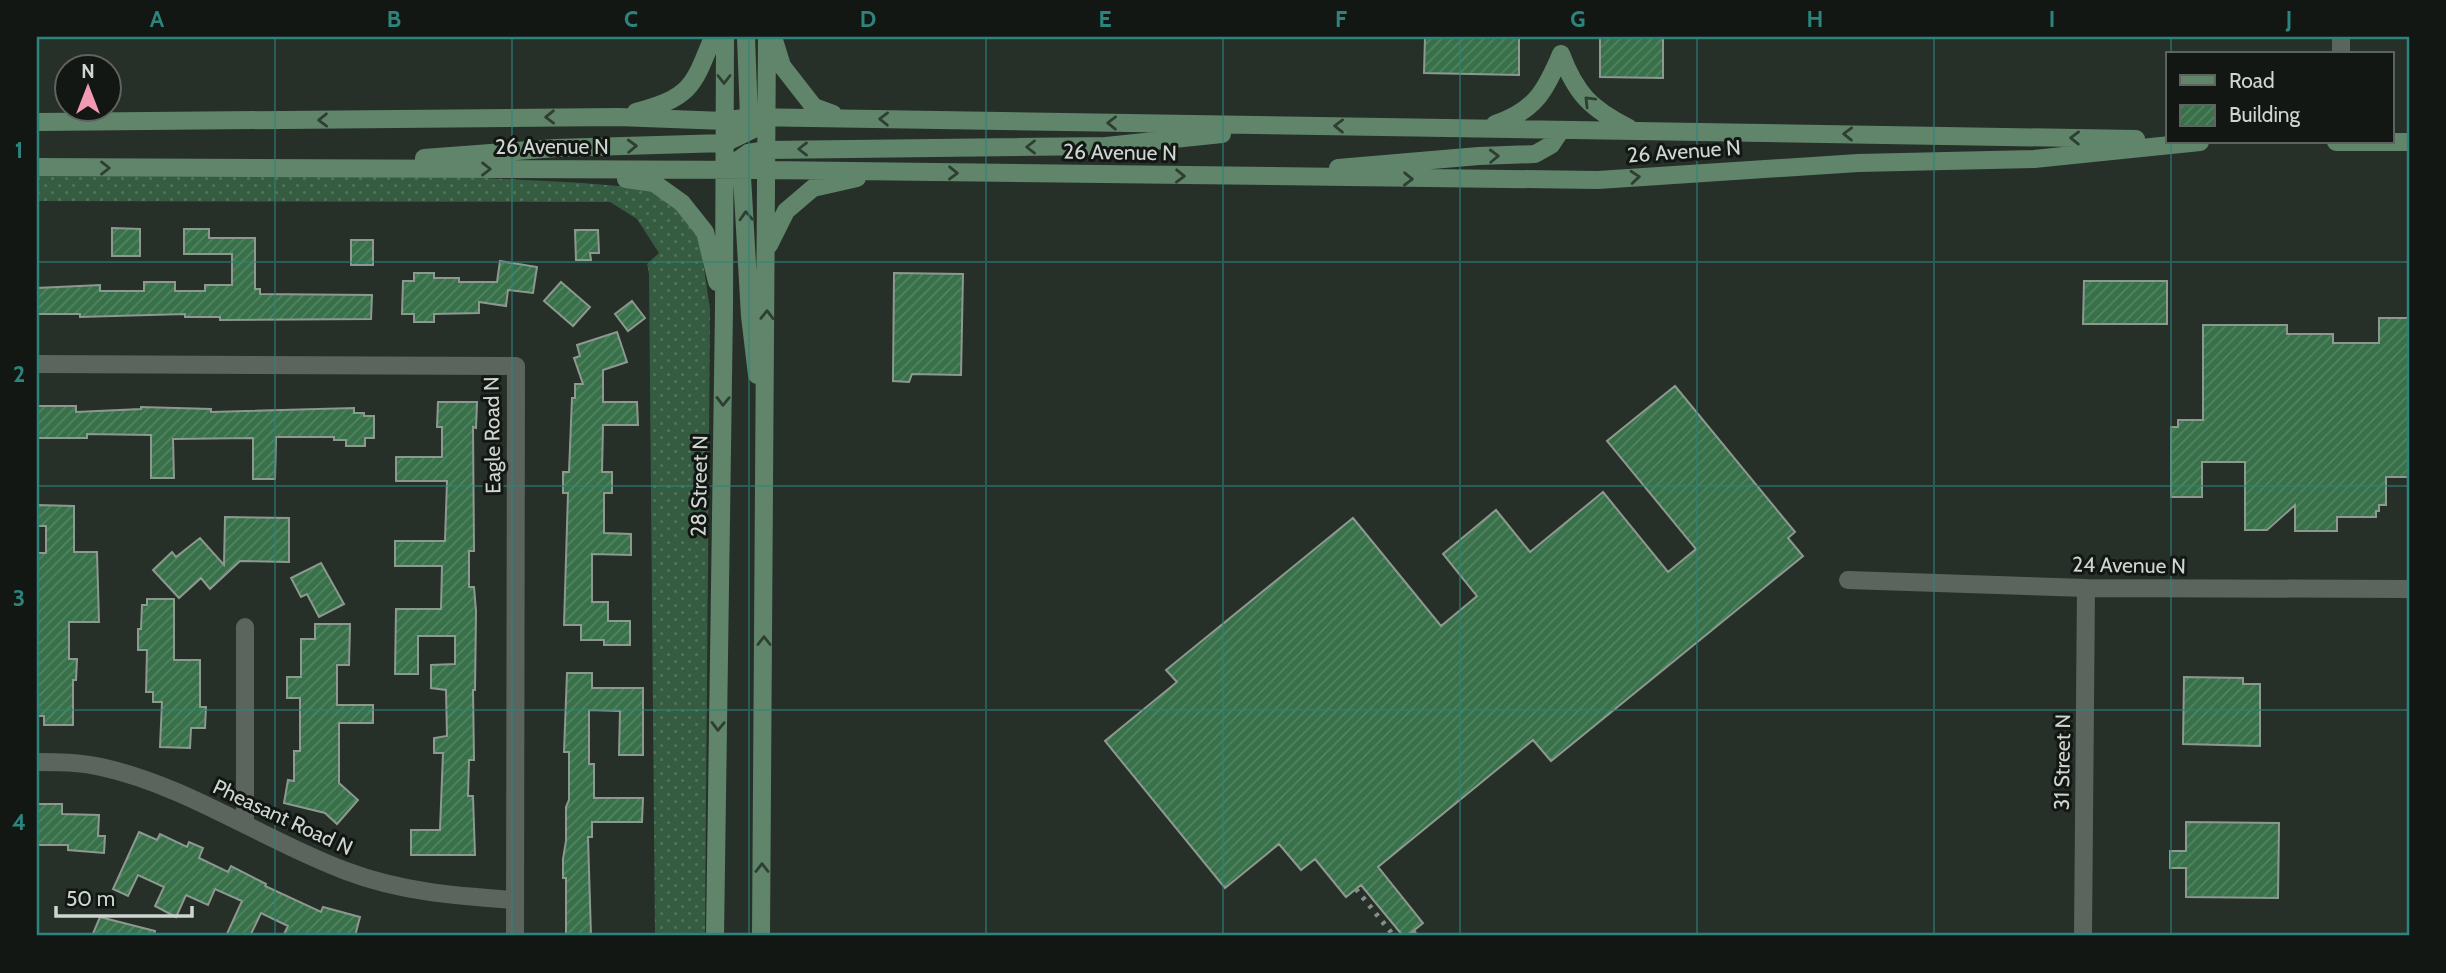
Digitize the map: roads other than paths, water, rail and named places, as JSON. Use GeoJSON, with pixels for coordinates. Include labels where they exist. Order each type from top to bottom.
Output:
{"type":"FeatureCollection","features":[{"type":"Feature","properties":{"kind":"main road"},"geometry":{"type":"LineString","coordinates":[[618,117],[662,105],[684,94],[695,78],[713,37]]}},
{"type":"Feature","properties":{"kind":"main road"},"geometry":{"type":"LineString","coordinates":[[724,37],[724,121],[730,141],[753,157],[1106,146],[1294,126]]}},
{"type":"Feature","properties":{"kind":"main road"},"geometry":{"type":"LineString","coordinates":[[746,37],[756,121]]}},
{"type":"Feature","properties":{"kind":"main road"},"geometry":{"type":"LineString","coordinates":[[765,455],[750,316],[753,157],[767,37]]}},
{"type":"Feature","properties":{"kind":"main road"},"geometry":{"type":"LineString","coordinates":[[773,37],[782,66],[814,107],[846,119]]}},
{"type":"Feature","properties":{"kind":"main road"},"geometry":{"type":"LineString","coordinates":[[1481,128],[1512,119],[1530,108],[1549,82],[1561,54],[1571,80],[1586,99],[1605,116],[1635,131]]}},
{"type":"Feature","properties":{"kind":"main road","name":"26 Avenue N"},"geometry":{"type":"LineString","coordinates":[[37,122],[618,117],[724,121],[846,119],[2166,139]]}},
{"type":"Feature","properties":{"kind":"main road"},"geometry":{"type":"LineString","coordinates":[[295,168],[556,148],[730,141],[756,121]]}},
{"type":"Feature","properties":{"kind":"main road"},"geometry":{"type":"LineString","coordinates":[[1230,177],[1479,156],[1535,154],[1551,145],[1561,130]]}},
{"type":"Feature","properties":{"kind":"main road","name":"28 Street N"},"geometry":{"type":"LineString","coordinates":[[715,936],[724,170],[730,141]]}},
{"type":"Feature","properties":{"kind":"main road","name":"26 Avenue N"},"geometry":{"type":"LineString","coordinates":[[37,167],[724,170],[753,157],[768,170],[1598,180],[1858,163],[2034,159],[2180,144]]}},
{"type":"Feature","properties":{"kind":"main road"},"geometry":{"type":"LineString","coordinates":[[554,169],[654,183],[682,203],[705,232],[724,308]]}},
{"type":"Feature","properties":{"kind":"main road"},"geometry":{"type":"LineString","coordinates":[[761,936],[768,170]]}},
{"type":"Feature","properties":{"kind":"main road"},"geometry":{"type":"LineString","coordinates":[[767,248],[786,211],[813,188],[884,172]]}},
{"type":"Feature","properties":{"kind":"street","name":"Eagle Road N"},"geometry":{"type":"LineString","coordinates":[[37,364],[516,366],[515,936]]}},
{"type":"Feature","properties":{"kind":"street","name":"24 Avenue N"},"geometry":{"type":"LineString","coordinates":[[1848,580],[2086,587],[2409,589]]}},
{"type":"Feature","properties":{"kind":"street","name":"31 Street N"},"geometry":{"type":"LineString","coordinates":[[2083,936],[2086,587]]}},
{"type":"Feature","properties":{"kind":"street"},"geometry":{"type":"LineString","coordinates":[[245,627],[245,823]]}},
{"type":"Feature","properties":{"kind":"street","name":"Pheasant Road N"},"geometry":{"type":"LineString","coordinates":[[37,762],[69,762],[107,769],[177,793],[245,823],[310,857],[384,884],[446,896],[514,900]]}},
{"type":"Feature","properties":{"kind":"railway"},"geometry":{"type":"LineString","coordinates":[[1356,889],[1394,936]]}},
{"type":"Feature","properties":{"kind":"railway"},"geometry":{"type":"LineString","coordinates":[[1413,931],[1416,936]]}}]}
